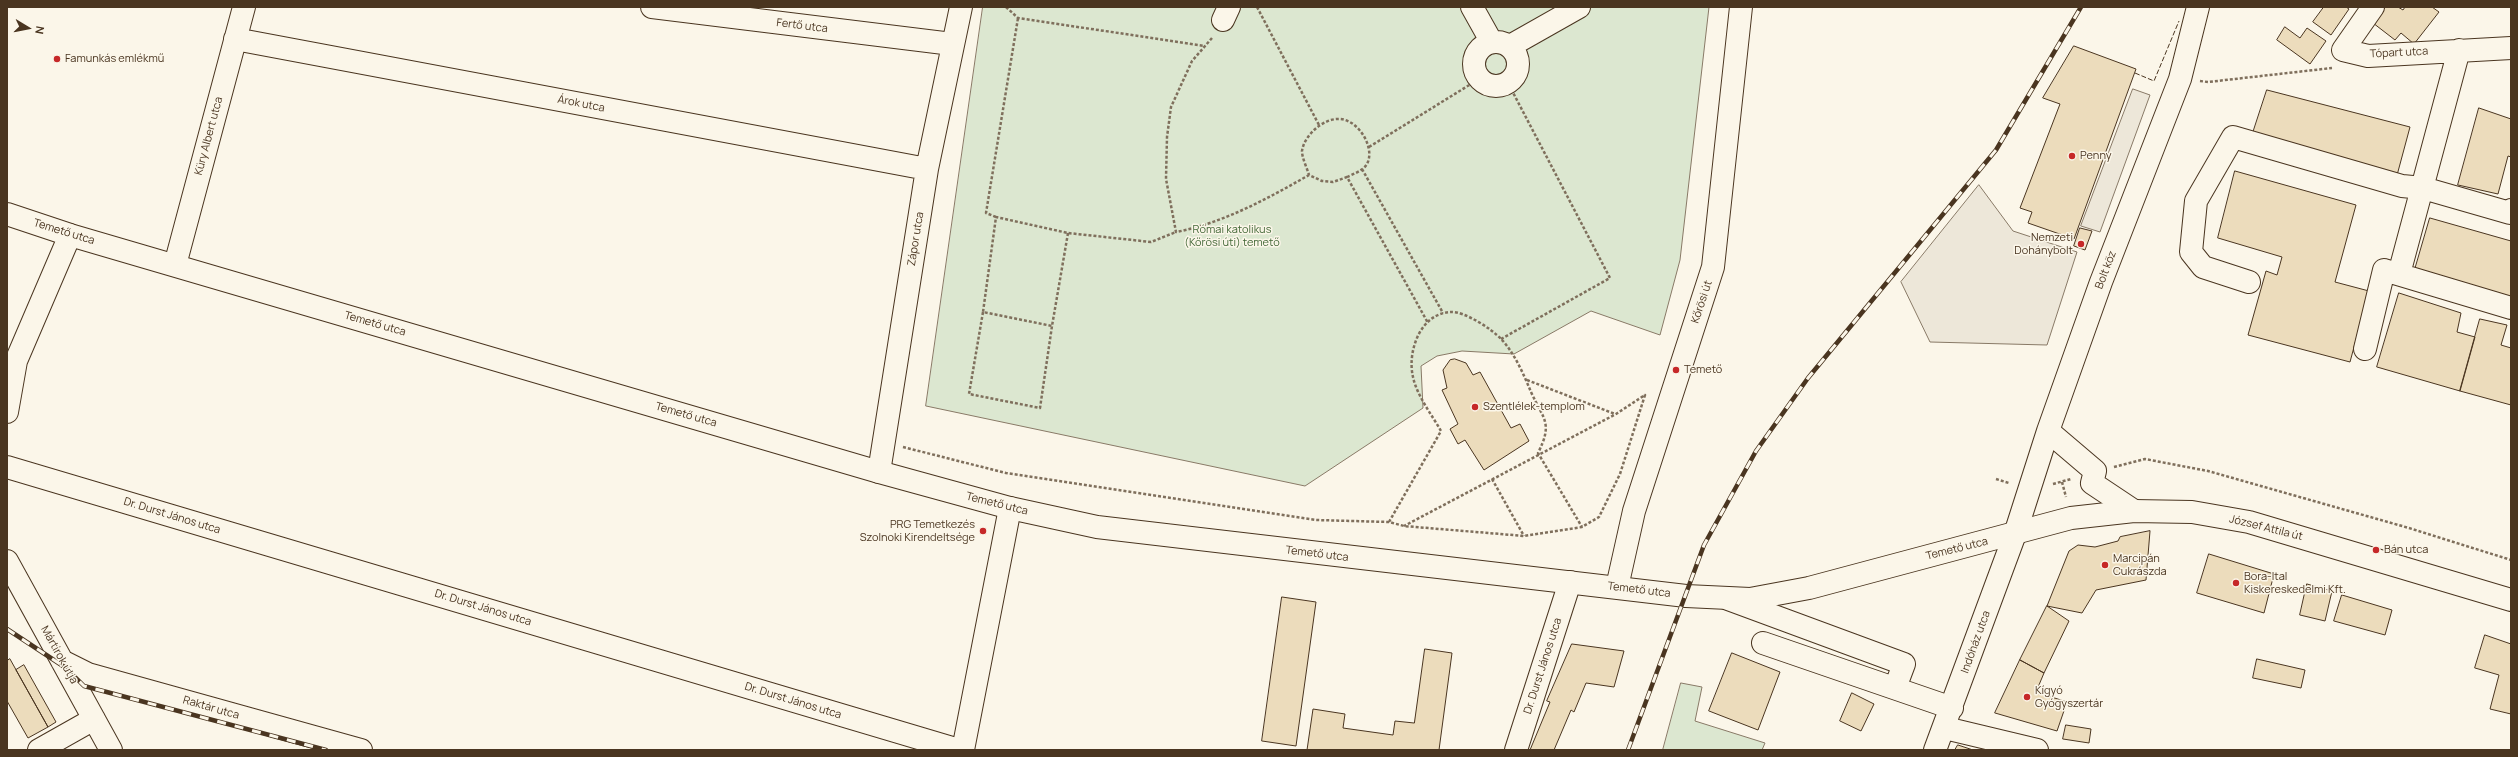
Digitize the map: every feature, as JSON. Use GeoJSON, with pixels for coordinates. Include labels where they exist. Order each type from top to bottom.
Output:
{"type":"FeatureCollection","features":[{"type":"Feature","properties":{"kind":"street","name":"Küry Albert utca"},"geometry":{"type":"LineString","coordinates":[[175,265],[244,7]]}},
{"type":"Feature","properties":{"kind":"street","name":"Fertő utca"},"geometry":{"type":"LineString","coordinates":[[652,7],[952,44]]}},
{"type":"Feature","properties":{"kind":"street","name":"Zápor utca"},"geometry":{"type":"LineString","coordinates":[[879,472],[927,169],[952,44],[961,7]]}},
{"type":"Feature","properties":{"kind":"street"},"geometry":{"type":"LineString","coordinates":[[1472,7],[1501,44],[1515,52],[1518,65],[1517,72],[1508,83],[1496,86],[1479,79],[1475,74],[1473,60],[1479,48],[1501,44],[1579,7]]}},
{"type":"Feature","properties":{"kind":"street","name":"Kőrösi út"},"geometry":{"type":"LineString","coordinates":[[1617,587],[1634,511],[1713,267],[1741,7]]}},
{"type":"Feature","properties":{"kind":"street","name":"Bolt köz"},"geometry":{"type":"LineString","coordinates":[[2015,534],[2028,489],[2101,282],[2180,79],[2198,7]]}},
{"type":"Feature","properties":{"kind":"street"},"geometry":{"type":"LineString","coordinates":[[2343,50],[2373,7]]}},
{"type":"Feature","properties":{"kind":"street","name":"Árok utca"},"geometry":{"type":"LineString","coordinates":[[235,39],[927,169]]}},
{"type":"Feature","properties":{"kind":"street","name":"Tópart utca"},"geometry":{"type":"LineString","coordinates":[[2343,50],[2368,56],[2511,48]]}},
{"type":"Feature","properties":{"kind":"street"},"geometry":{"type":"LineString","coordinates":[[2399,274],[2459,50]]}},
{"type":"Feature","properties":{"kind":"street"},"geometry":{"type":"LineString","coordinates":[[2249,282],[2203,267],[2191,252],[2196,201],[2233,137],[2402,186],[2423,188],[2510,213],[2511,210]]}},
{"type":"Feature","properties":{"kind":"street","name":"Temető utca"},"geometry":{"type":"LineString","coordinates":[[7,214],[70,235],[879,472],[1010,508],[1097,527],[1570,582],[1727,598],[1750,598],[1809,588],[2015,534]]}},
{"type":"Feature","properties":{"kind":"street"},"geometry":{"type":"LineString","coordinates":[[7,412],[16,361],[70,235]]}},
{"type":"Feature","properties":{"kind":"street"},"geometry":{"type":"LineString","coordinates":[[2365,349],[2384,270],[2511,308]]}},
{"type":"Feature","properties":{"kind":"street"},"geometry":{"type":"LineString","coordinates":[[2048,431],[2095,471],[2092,483],[2134,511]]}},
{"type":"Feature","properties":{"kind":"street","name":"Dr. Durst János utca"},"geometry":{"type":"LineString","coordinates":[[7,467],[958,750]]}},
{"type":"Feature","properties":{"kind":"street"},"geometry":{"type":"LineString","coordinates":[[963,750],[1010,508]]}},
{"type":"Feature","properties":{"kind":"street","name":"József Attila út"},"geometry":{"type":"LineString","coordinates":[[2015,534],[2071,518],[2134,511],[2192,512],[2249,522],[2511,600]]}},
{"type":"Feature","properties":{"kind":"street","name":"Indóház utca"},"geometry":{"type":"LineString","coordinates":[[1935,750],[1949,718],[2015,534]]}},
{"type":"Feature","properties":{"kind":"street","name":"Mártírok útja"},"geometry":{"type":"LineString","coordinates":[[7,561],[111,750]]}},
{"type":"Feature","properties":{"kind":"street","name":"Dr. Durst János utca"},"geometry":{"type":"LineString","coordinates":[[1516,750],[1570,582]]}},
{"type":"Feature","properties":{"kind":"street"},"geometry":{"type":"LineString","coordinates":[[1727,598],[1822,635],[1904,664],[1895,688]]}},
{"type":"Feature","properties":{"kind":"street"},"geometry":{"type":"LineString","coordinates":[[1813,660],[1822,635]]}},
{"type":"Feature","properties":{"kind":"street"},"geometry":{"type":"LineString","coordinates":[[1764,643],[1895,688],[1949,718],[2037,750]]}},
{"type":"Feature","properties":{"kind":"street","name":"Raktár utca"},"geometry":{"type":"LineString","coordinates":[[62,661],[88,674],[361,750]]}},
{"type":"Feature","properties":{"kind":"street"},"geometry":{"type":"LineString","coordinates":[[39,750],[94,719]]}},
{"type":"Feature","properties":{"kind":"path"},"geometry":{"type":"LineString","coordinates":[[1006,7],[1018,18],[1206,46]]}},
{"type":"Feature","properties":{"kind":"path"},"geometry":{"type":"LineString","coordinates":[[1257,7],[1319,125]]}},
{"type":"Feature","properties":{"kind":"path"},"geometry":{"type":"LineString","coordinates":[[1176,232],[1166,179],[1167,136],[1171,107],[1192,61],[1206,46],[1226,14]]}},
{"type":"Feature","properties":{"kind":"path"},"geometry":{"type":"LineString","coordinates":[[1018,18],[986,213],[996,217],[1068,233],[1151,242],[1176,232],[1205,227],[1276,194],[1309,175],[1327,181],[1347,177],[1362,169],[1367,163],[1369,147],[1361,133],[1351,123],[1338,118],[1319,125],[1306,139],[1302,153],[1309,175]]}},
{"type":"Feature","properties":{"kind":"path"},"geometry":{"type":"LineString","coordinates":[[2180,79],[2208,82],[2332,69],[2343,50]]}},
{"type":"Feature","properties":{"kind":"path"},"geometry":{"type":"LineString","coordinates":[[1369,147],[1479,79]]}},
{"type":"Feature","properties":{"kind":"path"},"geometry":{"type":"LineString","coordinates":[[1501,339],[1610,278],[1508,83]]}},
{"type":"Feature","properties":{"kind":"path"},"geometry":{"type":"LineString","coordinates":[[1362,169],[1443,313]]}},
{"type":"Feature","properties":{"kind":"path"},"geometry":{"type":"LineString","coordinates":[[1347,177],[1428,323]]}},
{"type":"Feature","properties":{"kind":"path"},"geometry":{"type":"LineString","coordinates":[[996,217],[983,312],[969,394],[977,396],[1040,408],[1068,233]]}},
{"type":"Feature","properties":{"kind":"path"},"geometry":{"type":"LineString","coordinates":[[983,312],[1052,326]]}},
{"type":"Feature","properties":{"kind":"path"},"geometry":{"type":"LineString","coordinates":[[1389,522],[1441,431],[1413,379],[1410,363],[1419,331],[1443,313],[1452,312],[1462,314],[1479,323],[1501,339],[1526,380],[1547,424],[1547,437],[1538,453]]}},
{"type":"Feature","properties":{"kind":"path"},"geometry":{"type":"LineString","coordinates":[[1526,380],[1616,414]]}},
{"type":"Feature","properties":{"kind":"path"},"geometry":{"type":"LineString","coordinates":[[884,442],[1006,473],[1316,520],[1389,522],[1404,526],[1524,536],[1582,527],[1599,517],[1616,481],[1645,395],[1649,389]]}},
{"type":"Feature","properties":{"kind":"path"},"geometry":{"type":"LineString","coordinates":[[1404,526],[1538,453],[1616,414],[1645,395]]}},
{"type":"Feature","properties":{"kind":"path"},"geometry":{"type":"LineString","coordinates":[[1538,453],[1582,527]]}},
{"type":"Feature","properties":{"kind":"path"},"geometry":{"type":"LineString","coordinates":[[2028,489],[2062,482],[2095,471],[2145,459],[2208,471],[2410,528],[2511,560]]}},
{"type":"Feature","properties":{"kind":"path"},"geometry":{"type":"LineString","coordinates":[[1492,479],[1524,536]]}},
{"type":"Feature","properties":{"kind":"green space","name":"Római katolikus (Kőrösi úti) temető"},"geometry":{"type":"Polygon","coordinates":[[[983,7],[1709,7],[1680,260],[1660,335],[1591,311],[1514,354],[1462,351],[1437,356],[1421,366],[1423,408],[1305,486],[926,406],[983,7]]]}},
{"type":"Feature","properties":{"kind":"green space"},"geometry":{"type":"Polygon","coordinates":[[[1681,683],[1702,687],[1695,721],[1765,743],[1762,750],[1663,750],[1681,683]]]}},
{"type":"Feature","properties":{"kind":"shaded area"},"geometry":{"type":"Polygon","coordinates":[[[2133,89],[2150,95],[2100,232],[2081,226],[2133,89]]]}},
{"type":"Feature","properties":{"kind":"shaded area"},"geometry":{"type":"Polygon","coordinates":[[[1979,185],[2013,231],[2077,252],[2047,345],[1930,342],[1901,282],[1979,185]]]}},
{"type":"Feature","properties":{"kind":"building"},"geometry":{"type":"Polygon","coordinates":[[[2324,7],[2346,7],[2349,9],[2331,35],[2313,22],[2324,7]]]}},
{"type":"Feature","properties":{"kind":"building"},"geometry":{"type":"Polygon","coordinates":[[[2386,7],[2398,7],[2403,10],[2405,7],[2432,7],[2439,12],[2414,44],[2401,33],[2395,40],[2373,23],[2386,7]]]}},
{"type":"Feature","properties":{"kind":"building"},"geometry":{"type":"Polygon","coordinates":[[[2285,27],[2300,38],[2307,28],[2326,41],[2310,64],[2277,40],[2285,27]]]}},
{"type":"Feature","properties":{"kind":"building","name":"Penny"},"geometry":{"type":"Polygon","coordinates":[[[2074,46],[2136,69],[2074,239],[2028,223],[2032,212],[2020,208],[2060,104],[2043,98],[2074,46]]]}},
{"type":"Feature","properties":{"kind":"building"},"geometry":{"type":"Polygon","coordinates":[[[2267,90],[2410,127],[2396,179],[2251,139],[2267,90]]]}},
{"type":"Feature","properties":{"kind":"building"},"geometry":{"type":"Polygon","coordinates":[[[2479,108],[2511,119],[2511,157],[2508,156],[2498,194],[2458,185],[2479,108]]]}},
{"type":"Feature","properties":{"kind":"building"},"geometry":{"type":"Polygon","coordinates":[[[2235,171],[2356,205],[2335,282],[2369,291],[2350,362],[2248,335],[2266,271],[2277,275],[2282,257],[2218,238],[2235,171]]]}},
{"type":"Feature","properties":{"kind":"building"},"geometry":{"type":"Polygon","coordinates":[[[2430,218],[2511,241],[2511,300],[2414,273],[2430,218]]]}},
{"type":"Feature","properties":{"kind":"building"},"geometry":{"type":"Polygon","coordinates":[[[2080,228],[2092,231],[2085,250],[2074,246],[2080,228]]]}},
{"type":"Feature","properties":{"kind":"building"},"geometry":{"type":"Polygon","coordinates":[[[2399,293],[2461,313],[2457,332],[2475,337],[2460,391],[2377,367],[2399,293]]]}},
{"type":"Feature","properties":{"kind":"building"},"geometry":{"type":"Polygon","coordinates":[[[2480,319],[2507,325],[2501,345],[2511,348],[2511,405],[2460,391],[2480,319]]]}},
{"type":"Feature","properties":{"kind":"building","name":"Szentlélek-templom"},"geometry":{"type":"Polygon","coordinates":[[[1455,359],[1466,363],[1473,375],[1480,372],[1511,428],[1520,424],[1529,441],[1484,470],[1465,440],[1458,444],[1450,429],[1458,424],[1442,390],[1447,388],[1443,370],[1450,360],[1455,359]]]}},
{"type":"Feature","properties":{"kind":"building","name":"Marcipán Cukrászda"},"geometry":{"type":"Polygon","coordinates":[[[2150,531],[2146,580],[2096,590],[2082,613],[2047,606],[2069,551],[2078,545],[2095,547],[2118,541],[2120,537],[2150,531]]]}},
{"type":"Feature","properties":{"kind":"building","name":"Bora-Ital Kiskereskedelmi Kft."},"geometry":{"type":"Polygon","coordinates":[[[2209,554],[2274,574],[2264,613],[2197,593],[2209,554]]]}},
{"type":"Feature","properties":{"kind":"building"},"geometry":{"type":"Polygon","coordinates":[[[2307,584],[2332,591],[2325,621],[2300,615],[2307,584]]]}},
{"type":"Feature","properties":{"kind":"building"},"geometry":{"type":"Polygon","coordinates":[[[2342,595],[2392,610],[2385,635],[2334,621],[2342,595]]]}},
{"type":"Feature","properties":{"kind":"building"},"geometry":{"type":"Polygon","coordinates":[[[1282,597],[1316,602],[1296,746],[1262,741],[1282,597]]]}},
{"type":"Feature","properties":{"kind":"building"},"geometry":{"type":"Polygon","coordinates":[[[2047,606],[2069,621],[2044,673],[2020,660],[2047,606]]]}},
{"type":"Feature","properties":{"kind":"building"},"geometry":{"type":"Polygon","coordinates":[[[2485,635],[2511,644],[2511,714],[2490,709],[2499,675],[2475,668],[2485,635]]]}},
{"type":"Feature","properties":{"kind":"building"},"geometry":{"type":"Polygon","coordinates":[[[1572,644],[1624,651],[1614,687],[1586,683],[1574,712],[1571,710],[1554,750],[1530,750],[1550,702],[1547,701],[1572,644]]]}},
{"type":"Feature","properties":{"kind":"building"},"geometry":{"type":"Polygon","coordinates":[[[1425,649],[1452,653],[1439,750],[1307,750],[1313,709],[1345,714],[1343,728],[1393,735],[1395,721],[1414,723],[1425,649]]]}},
{"type":"Feature","properties":{"kind":"building"},"geometry":{"type":"Polygon","coordinates":[[[1732,653],[1780,672],[1758,730],[1709,711],[1732,653]]]}},
{"type":"Feature","properties":{"kind":"building"},"geometry":{"type":"Polygon","coordinates":[[[10,659],[48,727],[28,738],[7,701],[7,661],[10,659]]]}},
{"type":"Feature","properties":{"kind":"building"},"geometry":{"type":"Polygon","coordinates":[[[2257,659],[2305,670],[2301,688],[2253,678],[2257,659]]]}},
{"type":"Feature","properties":{"kind":"building","name":"Kígyó Gyógyszertár"},"geometry":{"type":"Polygon","coordinates":[[[2020,660],[2044,673],[2036,692],[2067,702],[2057,731],[1995,713],[2020,660]]]}},
{"type":"Feature","properties":{"kind":"building"},"geometry":{"type":"Polygon","coordinates":[[[24,665],[56,722],[48,727],[16,670],[24,665]]]}},
{"type":"Feature","properties":{"kind":"building"},"geometry":{"type":"Polygon","coordinates":[[[1852,693],[1874,704],[1861,731],[1840,721],[1852,693]]]}},
{"type":"Feature","properties":{"kind":"building"},"geometry":{"type":"Polygon","coordinates":[[[2066,725],[2091,729],[2089,743],[2063,739],[2066,725]]]}},
{"type":"Feature","properties":{"kind":"building"},"geometry":{"type":"Polygon","coordinates":[[[1958,745],[1973,750],[1955,750],[1958,745]]]}},
{"type":"Feature","properties":{"kind":"railway"},"geometry":{"type":"LineString","coordinates":[[1628,750],[1704,545],[1756,451],[1808,378],[1996,150],[2081,7]]}},
{"type":"Feature","properties":{"kind":"railway"},"geometry":{"type":"LineString","coordinates":[[7,629],[66,668],[84,686],[326,750]]}},
{"type":"Feature","properties":{"kind":"fence"},"geometry":{"type":"LineString","coordinates":[[2135,73],[2154,81],[2179,21]]}},
{"type":"Feature","properties":{"kind":"place","name":"Famunkás emlékmű"},"geometry":{"type":"Point","coordinates":[57,59]}},
{"type":"Feature","properties":{"kind":"place","name":"Penny"},"geometry":{"type":"Point","coordinates":[2072,156]}},
{"type":"Feature","properties":{"kind":"place","name":"Nemzeti Dohánybolt"},"geometry":{"type":"Point","coordinates":[2081,244]}},
{"type":"Feature","properties":{"kind":"place","name":"Temető"},"geometry":{"type":"Point","coordinates":[1676,370]}},
{"type":"Feature","properties":{"kind":"place","name":"Szentlélek-templom"},"geometry":{"type":"Point","coordinates":[1475,407]}},
{"type":"Feature","properties":{"kind":"place","name":"PRG Temetkezés Szolnoki Kirendeltsége"},"geometry":{"type":"Point","coordinates":[983,531]}},
{"type":"Feature","properties":{"kind":"place","name":"Bán utca"},"geometry":{"type":"Point","coordinates":[2376,550]}},
{"type":"Feature","properties":{"kind":"place","name":"Marcipán Cukrászda"},"geometry":{"type":"Point","coordinates":[2105,565]}},
{"type":"Feature","properties":{"kind":"place","name":"Bora-Ital Kiskereskedelmi Kft."},"geometry":{"type":"Point","coordinates":[2236,583]}},
{"type":"Feature","properties":{"kind":"place","name":"Kígyó Gyógyszertár"},"geometry":{"type":"Point","coordinates":[2027,697]}}]}
